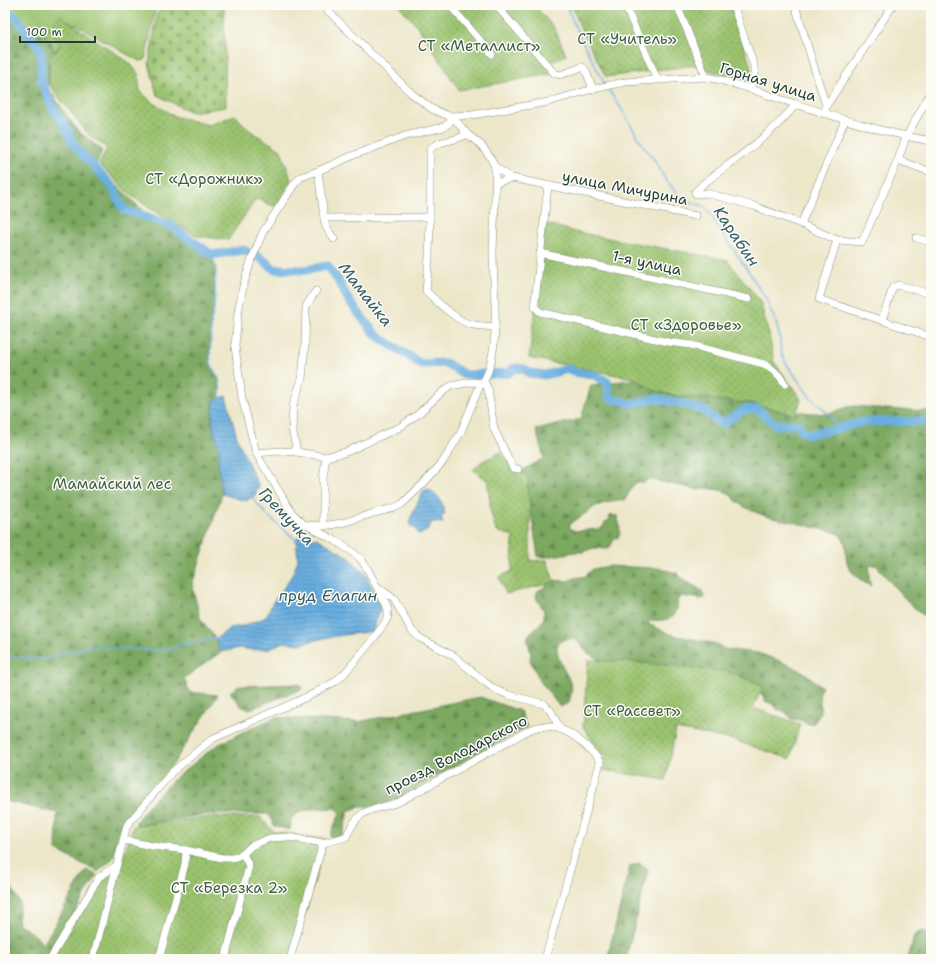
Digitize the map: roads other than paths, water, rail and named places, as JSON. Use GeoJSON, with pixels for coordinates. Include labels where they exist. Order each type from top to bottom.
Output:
{"type":"FeatureCollection","features":[{"type":"Feature","properties":{"kind":"street"},"geometry":{"type":"LineString","coordinates":[[93,959],[127,825],[172,772],[212,739],[311,695],[336,681],[344,674],[378,633],[388,617],[388,610],[385,602],[361,559],[351,551],[304,524],[292,513],[256,453],[242,398],[235,346],[238,313],[243,286],[251,261],[263,232],[295,183],[301,177],[354,155],[405,136],[444,127],[453,117],[432,109],[410,93],[322,5]]}},
{"type":"Feature","properties":{"kind":"street"},"geometry":{"type":"LineString","coordinates":[[448,5],[492,54]]}},
{"type":"Feature","properties":{"kind":"street"},"geometry":{"type":"LineString","coordinates":[[496,5],[554,73],[560,75],[582,67],[585,69],[593,89]]}},
{"type":"Feature","properties":{"kind":"street"},"geometry":{"type":"LineString","coordinates":[[625,5],[653,80]]}},
{"type":"Feature","properties":{"kind":"street"},"geometry":{"type":"LineString","coordinates":[[677,5],[706,77]]}},
{"type":"Feature","properties":{"kind":"street"},"geometry":{"type":"LineString","coordinates":[[733,5],[754,66],[754,75],[750,89]]}},
{"type":"Feature","properties":{"kind":"street"},"geometry":{"type":"LineString","coordinates":[[795,5],[826,106],[825,114]]}},
{"type":"Feature","properties":{"kind":"street"},"geometry":{"type":"LineString","coordinates":[[826,106],[893,5]]}},
{"type":"Feature","properties":{"kind":"street","name":"Горная улица"},"geometry":{"type":"LineString","coordinates":[[453,117],[548,102],[593,89],[625,82],[706,77],[716,78],[845,120],[906,137],[931,141]]}},
{"type":"Feature","properties":{"kind":"street"},"geometry":{"type":"LineString","coordinates":[[931,92],[906,137],[898,160],[931,172]]}},
{"type":"Feature","properties":{"kind":"street","name":"улица Мичурина"},"geometry":{"type":"LineString","coordinates":[[796,104],[787,117],[774,129],[703,184],[695,192],[696,194],[706,193],[754,206],[837,240],[862,242],[898,160]]}},
{"type":"Feature","properties":{"kind":"street","name":"улица Мичурина"},"geometry":{"type":"LineString","coordinates":[[453,117],[467,134],[481,145],[490,156],[495,167],[512,178],[696,216]]}},
{"type":"Feature","properties":{"kind":"street"},"geometry":{"type":"LineString","coordinates":[[800,224],[845,120]]}},
{"type":"Feature","properties":{"kind":"street"},"geometry":{"type":"LineString","coordinates":[[467,134],[461,139],[437,143],[430,149],[429,257],[426,290],[437,302],[469,324],[494,327]]}},
{"type":"Feature","properties":{"kind":"street"},"geometry":{"type":"LineString","coordinates":[[304,524],[322,526],[342,523],[394,508],[402,504],[442,463],[460,434],[491,366],[493,357],[495,167]]}},
{"type":"Feature","properties":{"kind":"street"},"geometry":{"type":"LineString","coordinates":[[318,171],[326,227],[334,239]]}},
{"type":"Feature","properties":{"kind":"street"},"geometry":{"type":"LineString","coordinates":[[496,182],[512,178]]}},
{"type":"Feature","properties":{"kind":"street"},"geometry":{"type":"LineString","coordinates":[[703,184],[706,193]]}},
{"type":"Feature","properties":{"kind":"street","name":"улица Мичурина"},"geometry":{"type":"LineString","coordinates":[[548,186],[535,306],[540,312],[668,342],[691,344],[764,364],[771,367],[785,384]]}},
{"type":"Feature","properties":{"kind":"street"},"geometry":{"type":"LineString","coordinates":[[324,218],[430,217]]}},
{"type":"Feature","properties":{"kind":"street"},"geometry":{"type":"LineString","coordinates":[[916,238],[931,242]]}},
{"type":"Feature","properties":{"kind":"street"},"geometry":{"type":"LineString","coordinates":[[837,240],[819,299],[931,337]]}},
{"type":"Feature","properties":{"kind":"street","name":"1-я улица"},"geometry":{"type":"LineString","coordinates":[[540,253],[749,299]]}},
{"type":"Feature","properties":{"kind":"street"},"geometry":{"type":"LineString","coordinates":[[882,320],[893,287],[898,285],[931,294]]}},
{"type":"Feature","properties":{"kind":"street"},"geometry":{"type":"LineString","coordinates":[[297,452],[292,429],[292,406],[302,379],[306,306],[316,291]]}},
{"type":"Feature","properties":{"kind":"street"},"geometry":{"type":"LineString","coordinates":[[256,453],[280,450],[326,457],[346,452],[400,427],[417,415],[451,386],[483,381]]}},
{"type":"Feature","properties":{"kind":"street"},"geometry":{"type":"LineString","coordinates":[[483,381],[488,389],[494,429],[513,468],[518,469]]}},
{"type":"Feature","properties":{"kind":"street"},"geometry":{"type":"LineString","coordinates":[[322,526],[323,479],[326,457]]}},
{"type":"Feature","properties":{"kind":"street"},"geometry":{"type":"LineString","coordinates":[[378,587],[394,599],[412,631],[420,638],[454,656],[496,690],[508,695],[544,704],[550,710],[560,728],[581,741],[598,758],[600,763],[545,959]]}},
{"type":"Feature","properties":{"kind":"street","name":"проезд Володарского"},"geometry":{"type":"LineString","coordinates":[[124,840],[152,846],[186,850],[222,858],[233,858],[243,854],[251,846],[270,838],[288,837],[323,843],[346,837],[358,817],[366,811],[398,802],[531,729],[541,727],[560,728]]}},
{"type":"Feature","properties":{"kind":"street"},"geometry":{"type":"LineString","coordinates":[[290,959],[323,843]]}},
{"type":"Feature","properties":{"kind":"street"},"geometry":{"type":"LineString","coordinates":[[159,959],[185,864],[186,850]]}},
{"type":"Feature","properties":{"kind":"street"},"geometry":{"type":"LineString","coordinates":[[225,959],[249,866],[243,854]]}},
{"type":"Feature","properties":{"kind":"street"},"geometry":{"type":"LineString","coordinates":[[50,959],[99,877],[116,866]]}},
{"type":"Feature","properties":{"kind":"water"},"geometry":{"type":"Polygon","coordinates":[[[226,396],[238,441],[259,487],[255,495],[246,501],[222,494],[218,468],[219,450],[212,423],[214,401],[226,396]]]}},
{"type":"Feature","properties":{"kind":"water"},"geometry":{"type":"Polygon","coordinates":[[[429,489],[443,504],[444,515],[441,516],[443,523],[432,522],[426,532],[418,534],[416,529],[410,526],[410,519],[423,491],[429,489]]]}},
{"type":"Feature","properties":{"kind":"water","name":"пруд Елагин"},"geometry":{"type":"Polygon","coordinates":[[[298,537],[317,538],[350,558],[366,575],[381,607],[373,631],[324,638],[300,644],[283,642],[270,649],[252,650],[240,648],[221,652],[216,639],[230,628],[243,626],[266,617],[273,602],[292,575],[298,560],[296,539],[298,537]]]}},
{"type":"Feature","properties":{"kind":"waterway","name":"Карабин"},"geometry":{"type":"LineString","coordinates":[[566,5],[578,33],[605,84]]}},
{"type":"Feature","properties":{"kind":"waterway","name":"Мамайка"},"geometry":{"type":"LineString","coordinates":[[5,10],[15,16],[41,50],[41,79],[51,105],[67,130],[73,144],[112,186],[124,210],[171,226],[212,255],[243,250],[250,253]]}},
{"type":"Feature","properties":{"kind":"waterway","name":"Карабин"},"geometry":{"type":"LineString","coordinates":[[608,89],[665,179],[679,196],[687,201],[704,206],[710,213],[721,232],[765,297],[776,322],[780,338],[781,353],[786,363],[810,397],[830,415],[839,428]]}},
{"type":"Feature","properties":{"kind":"waterway","name":"Гремучка"},"geometry":{"type":"LineString","coordinates":[[212,255],[216,268],[214,310],[211,321],[210,360],[212,368],[219,379],[220,399]]}},
{"type":"Feature","properties":{"kind":"waterway","name":"Мамайка"},"geometry":{"type":"LineString","coordinates":[[258,256],[274,269],[305,270],[328,266],[339,282],[349,301],[376,335],[421,364],[446,363],[465,375],[508,373],[513,369],[518,368],[524,369],[529,373],[545,375],[568,369],[579,373],[595,375],[607,382],[610,398],[633,404],[655,398],[687,405],[705,411],[722,424],[745,409],[758,409],[776,425],[799,425],[802,431],[807,434],[863,422],[931,421]]}},
{"type":"Feature","properties":{"kind":"waterway","name":"Гремучка"},"geometry":{"type":"LineString","coordinates":[[252,497],[267,515],[296,540]]}},
{"type":"Feature","properties":{"kind":"waterway","name":"Гремучка"},"geometry":{"type":"LineString","coordinates":[[5,656],[44,659],[88,646],[160,651],[187,643],[218,638]]}},
{"type":"Feature","properties":{"kind":"park label","name":"СТ «Учитель»"},"geometry":{"type":"Point","coordinates":[627,39]}},
{"type":"Feature","properties":{"kind":"park label","name":"СТ «Металлист»"},"geometry":{"type":"Point","coordinates":[479,46]}},
{"type":"Feature","properties":{"kind":"park label","name":"СТ «Дорожник»"},"geometry":{"type":"Point","coordinates":[204,179]}},
{"type":"Feature","properties":{"kind":"park label","name":"СТ «Здоровье»"},"geometry":{"type":"Point","coordinates":[686,325]}},
{"type":"Feature","properties":{"kind":"park label","name":"Мамайский лес"},"geometry":{"type":"Point","coordinates":[112,484]}},
{"type":"Feature","properties":{"kind":"park label","name":"СТ «Рассвет»"},"geometry":{"type":"Point","coordinates":[632,711]}},
{"type":"Feature","properties":{"kind":"park label","name":"СТ «Березка 2»"},"geometry":{"type":"Point","coordinates":[229,888]}}]}
